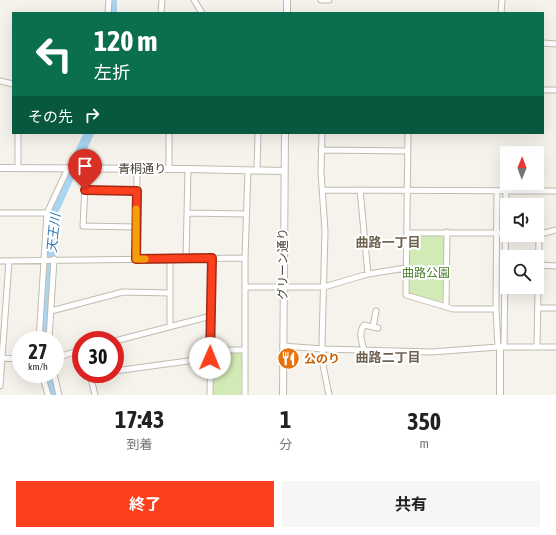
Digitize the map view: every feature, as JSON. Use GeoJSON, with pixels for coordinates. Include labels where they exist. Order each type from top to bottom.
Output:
{"type":"FeatureCollection","features":[{"type":"Feature","properties":{"kind":"street"},"geometry":{"type":"LineString","coordinates":[[108,0],[108,12]]}},
{"type":"Feature","properties":{"kind":"street"},"geometry":{"type":"LineString","coordinates":[[161,12],[162,0]]}},
{"type":"Feature","properties":{"kind":"street"},"geometry":{"type":"LineString","coordinates":[[194,0],[201,12]]}},
{"type":"Feature","properties":{"kind":"street"},"geometry":{"type":"LineString","coordinates":[[284,0],[287,0],[287,12]]}},
{"type":"Feature","properties":{"kind":"street"},"geometry":{"type":"LineString","coordinates":[[321,0],[329,0]]}},
{"type":"Feature","properties":{"kind":"street"},"geometry":{"type":"LineString","coordinates":[[501,12],[502,0]]}},
{"type":"Feature","properties":{"kind":"street"},"geometry":{"type":"LineString","coordinates":[[198,6],[198,12]]}},
{"type":"Feature","properties":{"kind":"street"},"geometry":{"type":"LineString","coordinates":[[544,43],[556,44]]}},
{"type":"Feature","properties":{"kind":"street"},"geometry":{"type":"LineString","coordinates":[[0,81],[12,84]]}},
{"type":"Feature","properties":{"kind":"street"},"geometry":{"type":"LineString","coordinates":[[544,90],[556,90]]}},
{"type":"Feature","properties":{"kind":"street"},"geometry":{"type":"LineString","coordinates":[[18,134],[18,168]]}},
{"type":"Feature","properties":{"kind":"street"},"geometry":{"type":"LineString","coordinates":[[168,169],[169,134]]}},
{"type":"Feature","properties":{"kind":"street"},"geometry":{"type":"LineString","coordinates":[[257,170],[258,134]]}},
{"type":"Feature","properties":{"kind":"street","name":"グリーン通り"},"geometry":{"type":"LineString","coordinates":[[283,395],[285,134]]}},
{"type":"Feature","properties":{"kind":"street"},"geometry":{"type":"LineString","coordinates":[[322,134],[322,190],[325,231],[323,366],[329,395]]}},
{"type":"Feature","properties":{"kind":"street"},"geometry":{"type":"LineString","coordinates":[[408,134],[406,295],[453,309],[496,310]]}},
{"type":"Feature","properties":{"kind":"street"},"geometry":{"type":"LineString","coordinates":[[321,150],[408,151]]}},
{"type":"Feature","properties":{"kind":"street","name":"青桐通り"},"geometry":{"type":"LineString","coordinates":[[0,168],[284,171]]}},
{"type":"Feature","properties":{"kind":"street"},"geometry":{"type":"LineString","coordinates":[[39,331],[47,213],[68,168]]}},
{"type":"Feature","properties":{"kind":"street"},"geometry":{"type":"LineString","coordinates":[[86,168],[83,226],[136,227]]}},
{"type":"Feature","properties":{"kind":"street"},"geometry":{"type":"LineString","coordinates":[[136,259],[137,169]]}},
{"type":"Feature","properties":{"kind":"street"},"geometry":{"type":"LineString","coordinates":[[186,259],[188,169]]}},
{"type":"Feature","properties":{"kind":"street"},"geometry":{"type":"LineString","coordinates":[[245,395],[245,258],[248,170]]}},
{"type":"Feature","properties":{"kind":"street"},"geometry":{"type":"LineString","coordinates":[[85,190],[137,191]]}},
{"type":"Feature","properties":{"kind":"street"},"geometry":{"type":"LineString","coordinates":[[322,190],[506,192],[556,191]]}},
{"type":"Feature","properties":{"kind":"street"},"geometry":{"type":"LineString","coordinates":[[360,190],[368,274]]}},
{"type":"Feature","properties":{"kind":"street"},"geometry":{"type":"LineString","coordinates":[[497,191],[496,310],[501,347]]}},
{"type":"Feature","properties":{"kind":"street"},"geometry":{"type":"LineString","coordinates":[[506,192],[506,198]]}},
{"type":"Feature","properties":{"kind":"street"},"geometry":{"type":"LineString","coordinates":[[0,212],[47,213]]}},
{"type":"Feature","properties":{"kind":"street"},"geometry":{"type":"LineString","coordinates":[[187,213],[246,214]]}},
{"type":"Feature","properties":{"kind":"street"},"geometry":{"type":"LineString","coordinates":[[544,233],[556,230]]}},
{"type":"Feature","properties":{"kind":"street"},"geometry":{"type":"LineString","coordinates":[[446,307],[447,232]]}},
{"type":"Feature","properties":{"kind":"street"},"geometry":{"type":"LineString","coordinates":[[407,233],[497,233]]}},
{"type":"Feature","properties":{"kind":"street"},"geometry":{"type":"LineString","coordinates":[[500,395],[506,242]]}},
{"type":"Feature","properties":{"kind":"street"},"geometry":{"type":"LineString","coordinates":[[210,395],[212,258]]}},
{"type":"Feature","properties":{"kind":"street"},"geometry":{"type":"LineString","coordinates":[[0,261],[54,259],[245,258]]}},
{"type":"Feature","properties":{"kind":"street"},"geometry":{"type":"LineString","coordinates":[[50,331],[54,259]]}},
{"type":"Feature","properties":{"kind":"street"},"geometry":{"type":"LineString","coordinates":[[170,259],[170,326]]}},
{"type":"Feature","properties":{"kind":"street"},"geometry":{"type":"LineString","coordinates":[[0,386],[9,261]]}},
{"type":"Feature","properties":{"kind":"street"},"geometry":{"type":"LineString","coordinates":[[544,265],[556,266]]}},
{"type":"Feature","properties":{"kind":"street"},"geometry":{"type":"LineString","coordinates":[[246,287],[324,287],[368,274],[406,268]]}},
{"type":"Feature","properties":{"kind":"street"},"geometry":{"type":"LineString","coordinates":[[51,312],[123,292],[170,293]]}},
{"type":"Feature","properties":{"kind":"street"},"geometry":{"type":"LineString","coordinates":[[537,347],[538,294]]}},
{"type":"Feature","properties":{"kind":"street"},"geometry":{"type":"LineString","coordinates":[[538,308],[556,308]]}},
{"type":"Feature","properties":{"kind":"street"},"geometry":{"type":"LineString","coordinates":[[364,350],[361,338],[362,328],[364,325],[376,328],[376,311]]}},
{"type":"Feature","properties":{"kind":"street"},"geometry":{"type":"LineString","coordinates":[[124,339],[211,316]]}},
{"type":"Feature","properties":{"kind":"street"},"geometry":{"type":"LineString","coordinates":[[283,346],[323,349],[441,352],[501,347],[556,347]]}},
{"type":"Feature","properties":{"kind":"street"},"geometry":{"type":"LineString","coordinates":[[211,350],[244,350]]}},
{"type":"Feature","properties":{"kind":"street"},"geometry":{"type":"LineString","coordinates":[[1,358],[12,359]]}},
{"type":"Feature","properties":{"kind":"street"},"geometry":{"type":"LineString","coordinates":[[124,371],[210,358]]}},
{"type":"Feature","properties":{"kind":"street"},"geometry":{"type":"LineString","coordinates":[[45,383],[48,395]]}},
{"type":"Feature","properties":{"kind":"street"},"geometry":{"type":"LineString","coordinates":[[56,383],[59,395]]}},
{"type":"Feature","properties":{"kind":"street"},"geometry":{"type":"LineString","coordinates":[[92,383],[95,395]]}},
{"type":"Feature","properties":{"kind":"green space","name":"曲路公園"},"geometry":{"type":"Polygon","coordinates":[[[442,235],[444,237],[444,302],[411,295],[409,293],[409,236],[442,235]]]}},
{"type":"Feature","properties":{"kind":"green space"},"geometry":{"type":"Polygon","coordinates":[[[214,352],[242,352],[241,395],[212,395],[214,352]]]}},
{"type":"Feature","properties":{"kind":"waterway","name":"天王川"},"geometry":{"type":"LineString","coordinates":[[112,0],[112,12]]}},
{"type":"Feature","properties":{"kind":"waterway","name":"天王川"},"geometry":{"type":"LineString","coordinates":[[46,331],[53,212],[89,134]]}},
{"type":"Feature","properties":{"kind":"waterway","name":"天王川"},"geometry":{"type":"LineString","coordinates":[[51,383],[54,395]]}},
{"type":"Feature","properties":{"kind":"slow traffic"},"geometry":{"type":"LineString","coordinates":[[136,209],[136,259],[145,259]]}},
{"type":"Feature","properties":{"kind":"place","name":"公のり"},"geometry":{"type":"Point","coordinates":[289,359]}},
{"type":"Feature","properties":{"kind":"district","name":"曲路一丁目"},"geometry":{"type":"Point","coordinates":[388,242]}},
{"type":"Feature","properties":{"kind":"district","name":"曲路二丁目"},"geometry":{"type":"Point","coordinates":[388,357]}},
{"type":"Feature","properties":{"kind":"route"},"geometry":{"type":"LineString","coordinates":[[85,190],[137,191],[136,259],[212,258],[210,358]]}}]}
